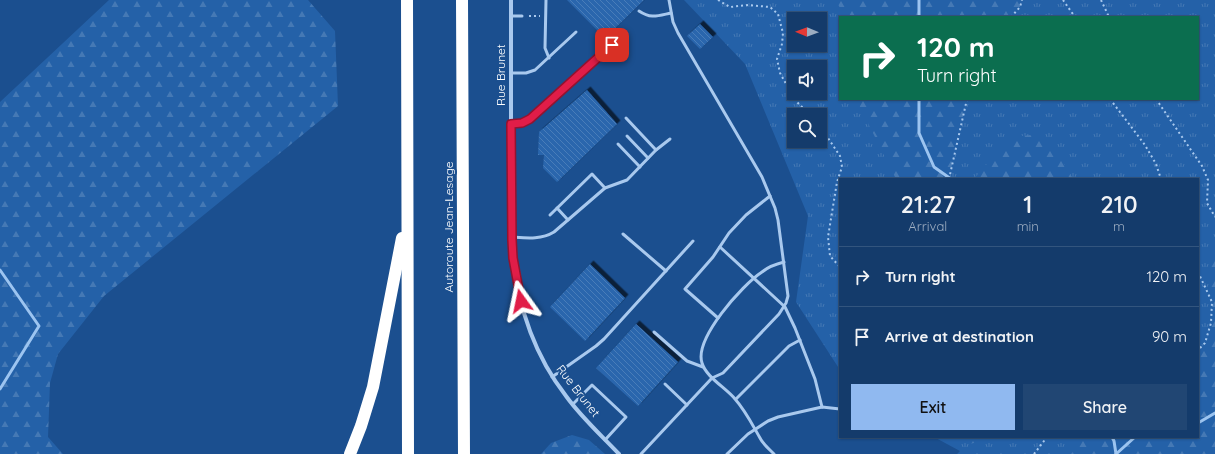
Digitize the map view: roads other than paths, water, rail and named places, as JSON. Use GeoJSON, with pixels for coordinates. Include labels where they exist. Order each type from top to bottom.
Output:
{"type":"FeatureCollection","features":[{"type":"Feature","properties":{"kind":"highway"},"geometry":{"type":"LineString","coordinates":[[407,0],[408,454]]}},
{"type":"Feature","properties":{"kind":"highway","name":"Autoroute Jean-Lesage"},"geometry":{"type":"LineString","coordinates":[[462,0],[464,454]]}},
{"type":"Feature","properties":{"kind":"highway"},"geometry":{"type":"LineString","coordinates":[[350,454],[361,426],[373,387],[408,214]]}},
{"type":"Feature","properties":{"kind":"street","name":"Rue Brunet"},"geometry":{"type":"LineString","coordinates":[[511,0],[512,237],[516,282],[523,311],[536,345],[552,377],[572,404],[619,454]]}},
{"type":"Feature","properties":{"kind":"lane"},"geometry":{"type":"LineString","coordinates":[[546,0],[545,48],[549,58]]}},
{"type":"Feature","properties":{"kind":"lane"},"geometry":{"type":"LineString","coordinates":[[641,454],[712,378],[723,373],[779,314],[785,306],[788,296],[778,220],[770,196],[762,177],[678,33],[673,22],[669,0]]}},
{"type":"Feature","properties":{"kind":"lane"},"geometry":{"type":"LineString","coordinates":[[639,11],[652,17],[671,13]]}},
{"type":"Feature","properties":{"kind":"lane"},"geometry":{"type":"LineString","coordinates":[[511,16],[522,16]]}},
{"type":"Feature","properties":{"kind":"lane"},"geometry":{"type":"LineString","coordinates":[[511,73],[530,72],[535,70],[576,32]]}},
{"type":"Feature","properties":{"kind":"lane"},"geometry":{"type":"LineString","coordinates":[[511,124],[522,123],[530,119],[623,35]]}},
{"type":"Feature","properties":{"kind":"lane"},"geometry":{"type":"LineString","coordinates":[[626,118],[656,150]]}},
{"type":"Feature","properties":{"kind":"lane"},"geometry":{"type":"LineString","coordinates":[[627,136],[648,158]]}},
{"type":"Feature","properties":{"kind":"lane"},"geometry":{"type":"LineString","coordinates":[[512,237],[539,238],[545,237],[554,232],[605,188],[627,180],[656,150],[670,139]]}},
{"type":"Feature","properties":{"kind":"lane"},"geometry":{"type":"LineString","coordinates":[[618,144],[640,167]]}},
{"type":"Feature","properties":{"kind":"lane"},"geometry":{"type":"LineString","coordinates":[[550,215],[592,174],[605,188]]}},
{"type":"Feature","properties":{"kind":"lane"},"geometry":{"type":"LineString","coordinates":[[718,318],[684,289],[713,257],[729,233],[746,215],[770,196]]}},
{"type":"Feature","properties":{"kind":"lane"},"geometry":{"type":"LineString","coordinates":[[558,208],[568,220]]}},
{"type":"Feature","properties":{"kind":"lane"},"geometry":{"type":"LineString","coordinates":[[623,234],[666,271]]}},
{"type":"Feature","properties":{"kind":"lane"},"geometry":{"type":"LineString","coordinates":[[552,377],[596,346],[693,241]]}},
{"type":"Feature","properties":{"kind":"lane"},"geometry":{"type":"LineString","coordinates":[[720,247],[785,306],[815,378],[822,408]]}},
{"type":"Feature","properties":{"kind":"lane"},"geometry":{"type":"LineString","coordinates":[[774,454],[761,439],[736,399],[712,378],[703,367],[700,357],[712,326],[734,297],[754,277],[771,266],[784,262]]}},
{"type":"Feature","properties":{"kind":"lane"},"geometry":{"type":"LineString","coordinates":[[654,332],[687,361],[703,367]]}},
{"type":"Feature","properties":{"kind":"lane"},"geometry":{"type":"LineString","coordinates":[[736,399],[789,346],[800,340]]}},
{"type":"Feature","properties":{"kind":"lane"},"geometry":{"type":"LineString","coordinates":[[665,384],[687,405]]}},
{"type":"Feature","properties":{"kind":"lane"},"geometry":{"type":"LineString","coordinates":[[572,404],[592,385],[626,417],[605,440]]}},
{"type":"Feature","properties":{"kind":"lane"},"geometry":{"type":"LineString","coordinates":[[727,454],[755,429],[768,421],[778,417],[822,408],[839,409]]}},
{"type":"Feature","properties":{"kind":"waterway"},"geometry":{"type":"LineString","coordinates":[[919,0],[919,16]]}},
{"type":"Feature","properties":{"kind":"waterway"},"geometry":{"type":"LineString","coordinates":[[919,100],[919,133],[934,167],[950,178]]}},
{"type":"Feature","properties":{"kind":"waterway"},"geometry":{"type":"LineString","coordinates":[[0,270],[39,326],[0,389]]}},
{"type":"Feature","properties":{"kind":"waterway"},"geometry":{"type":"LineString","coordinates":[[1199,422],[1215,413]]}},
{"type":"Feature","properties":{"kind":"waterway"},"geometry":{"type":"LineString","coordinates":[[1112,438],[1116,454]]}},
{"type":"Feature","properties":{"kind":"waterway"},"geometry":{"type":"LineString","coordinates":[[1116,454],[1134,438]]}}]}
